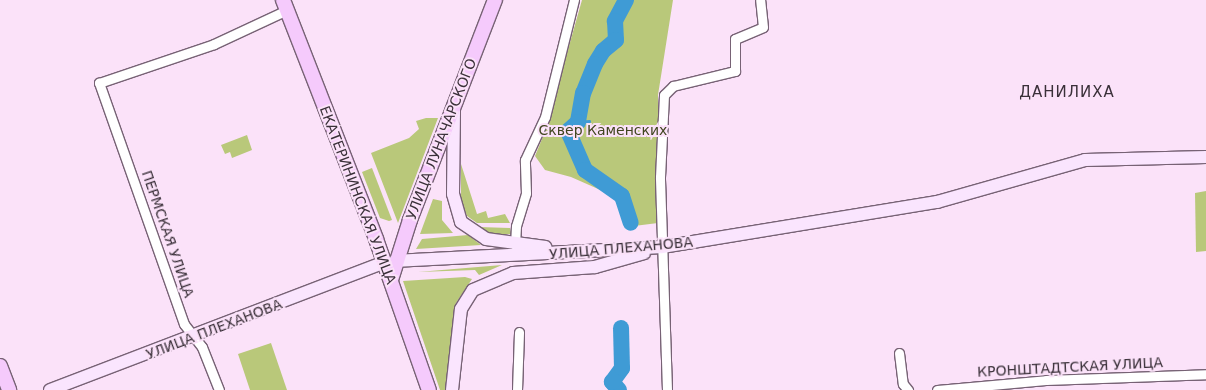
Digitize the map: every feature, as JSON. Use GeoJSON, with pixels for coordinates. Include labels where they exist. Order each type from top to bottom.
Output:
{"type":"FeatureCollection","features":[{"type":"Feature","properties":{"kind":"main road","name":"УЛИЦА ЛУНАЧАРСКОГО"},"geometry":{"type":"LineString","coordinates":[[390,262],[495,0]]}},
{"type":"Feature","properties":{"kind":"main road","name":"ЕКАТЕРИНИНСКАЯ УЛИЦА"},"geometry":{"type":"LineString","coordinates":[[285,5],[390,262],[391,280],[430,390]]}},
{"type":"Feature","properties":{"kind":"main road"},"geometry":{"type":"LineString","coordinates":[[454,100],[453,179],[457,215],[477,235],[515,245],[560,247],[662,243],[732,230],[791,226],[937,202],[1085,160],[1206,157]]}},
{"type":"Feature","properties":{"kind":"main road"},"geometry":{"type":"LineString","coordinates":[[452,390],[461,309],[467,296],[475,288],[513,273],[595,266],[662,243]]}},
{"type":"Feature","properties":{"kind":"main road","name":"УЛИЦА ПЛЕХАНОВА"},"geometry":{"type":"LineString","coordinates":[[50,390],[390,262],[662,243]]}},
{"type":"Feature","properties":{"kind":"main road"},"geometry":{"type":"LineString","coordinates":[[0,366],[9,390]]}},
{"type":"Feature","properties":{"kind":"street"},"geometry":{"type":"LineString","coordinates":[[515,245],[516,226],[526,193],[525,160],[545,117],[574,0]]}},
{"type":"Feature","properties":{"kind":"street"},"geometry":{"type":"LineString","coordinates":[[667,390],[660,178],[663,98],[668,89],[735,71],[735,39],[763,27],[760,0]]}},
{"type":"Feature","properties":{"kind":"street","name":"ПЕРМСКАЯ УЛИЦА"},"geometry":{"type":"LineString","coordinates":[[218,390],[202,347],[184,324],[99,83],[214,44],[285,5]]}},
{"type":"Feature","properties":{"kind":"street"},"geometry":{"type":"LineString","coordinates":[[517,390],[519,332]]}},
{"type":"Feature","properties":{"kind":"street"},"geometry":{"type":"LineString","coordinates":[[899,353],[903,384],[908,390]]}},
{"type":"Feature","properties":{"kind":"street","name":"КРОНШТАДТСКАЯ УЛИЦА"},"geometry":{"type":"LineString","coordinates":[[937,390],[1046,380],[1206,374]]}},
{"type":"Feature","properties":{"kind":"green space","name":"Сквер Каменских"},"geometry":{"type":"Polygon","coordinates":[[[582,0],[673,0],[658,95],[658,223],[634,226],[631,209],[614,196],[571,177],[545,170],[535,156],[544,134],[582,0]]]}},
{"type":"Feature","properties":{"kind":"green space"},"geometry":{"type":"Polygon","coordinates":[[[426,118],[438,118],[398,223],[371,153],[409,138],[419,129],[416,121],[426,118]]]}},
{"type":"Feature","properties":{"kind":"green space"},"geometry":{"type":"Polygon","coordinates":[[[247,135],[252,150],[232,158],[230,152],[225,154],[221,145],[247,135]]]}},
{"type":"Feature","properties":{"kind":"green space"},"geometry":{"type":"Polygon","coordinates":[[[461,164],[477,214],[486,211],[488,218],[505,214],[510,223],[477,223],[467,216],[461,201],[461,164]]]}},
{"type":"Feature","properties":{"kind":"green space"},"geometry":{"type":"Polygon","coordinates":[[[372,168],[392,220],[380,218],[362,172],[372,168]]]}},
{"type":"Feature","properties":{"kind":"green space"},"geometry":{"type":"Polygon","coordinates":[[[1206,191],[1206,251],[1196,252],[1195,193],[1206,191]]]}},
{"type":"Feature","properties":{"kind":"green space"},"geometry":{"type":"Polygon","coordinates":[[[433,199],[442,201],[442,220],[453,233],[420,234],[433,199]]]}},
{"type":"Feature","properties":{"kind":"green space"},"geometry":{"type":"Polygon","coordinates":[[[479,227],[510,228],[511,234],[487,235],[479,227]]]}},
{"type":"Feature","properties":{"kind":"green space"},"geometry":{"type":"Polygon","coordinates":[[[468,235],[481,245],[416,249],[422,239],[468,235]]]}},
{"type":"Feature","properties":{"kind":"green space"},"geometry":{"type":"Polygon","coordinates":[[[502,265],[479,275],[475,270],[418,272],[502,265]]]}},
{"type":"Feature","properties":{"kind":"green space"},"geometry":{"type":"Polygon","coordinates":[[[465,277],[472,279],[456,303],[448,390],[440,390],[403,281],[465,277]]]}},
{"type":"Feature","properties":{"kind":"green space"},"geometry":{"type":"Polygon","coordinates":[[[271,343],[287,390],[250,390],[238,354],[271,343]]]}},
{"type":"Feature","properties":{"kind":"waterway","name":"ДАНИЛИХА"},"geometry":{"type":"LineString","coordinates":[[626,0],[615,21],[616,40],[603,51],[595,64],[583,93],[578,122],[568,131],[585,170],[622,196],[631,223]]}},
{"type":"Feature","properties":{"kind":"waterway"},"geometry":{"type":"LineString","coordinates":[[578,122],[589,121]]}},
{"type":"Feature","properties":{"kind":"waterway","name":"ДАНИЛИХА"},"geometry":{"type":"LineString","coordinates":[[619,390],[612,382],[622,368],[621,328]]}},
{"type":"Feature","properties":{"kind":"district","name":"ДАНИЛИХА"},"geometry":{"type":"Point","coordinates":[1067,93]}}]}
